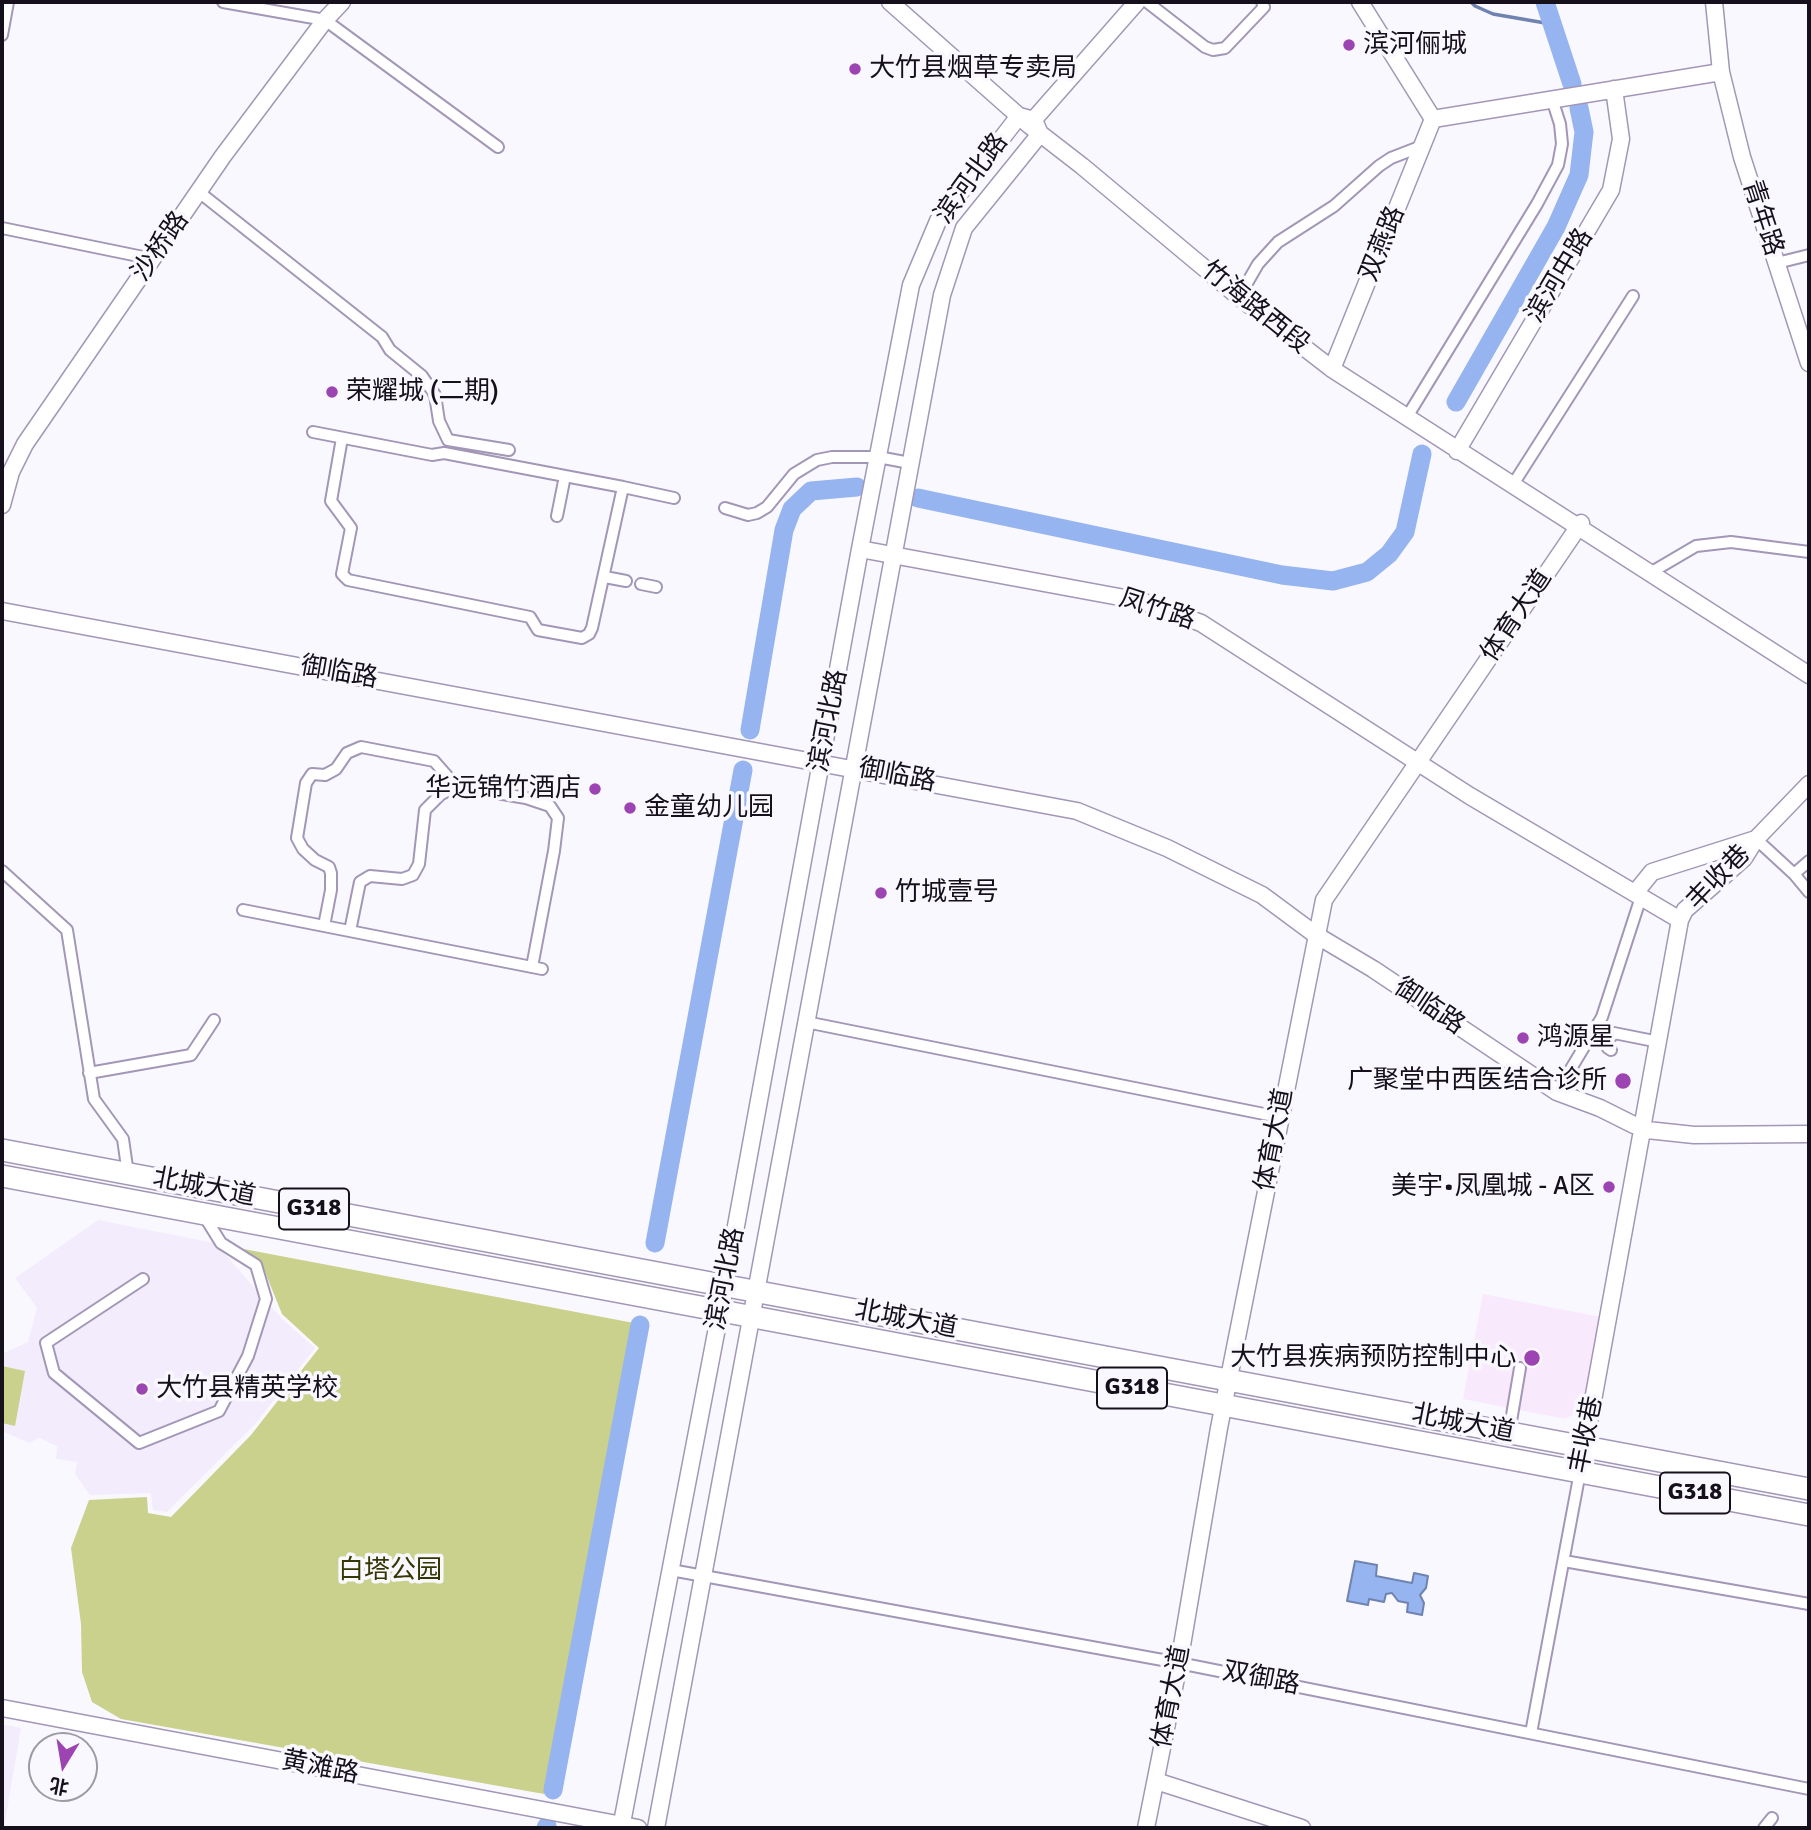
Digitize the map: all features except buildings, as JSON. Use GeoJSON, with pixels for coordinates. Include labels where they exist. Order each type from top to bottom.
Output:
{"type":"FeatureCollection","features":[{"type":"Feature","properties":{"kind":"highway","name":"北城大道"},"geometry":{"type":"LineString","coordinates":[[2,1150],[1809,1489]]}},
{"type":"Feature","properties":{"kind":"highway","name":"北城大道"},"geometry":{"type":"LineString","coordinates":[[2,1176],[1809,1515]]}},
{"type":"Feature","properties":{"kind":"street"},"geometry":{"type":"LineString","coordinates":[[2,36],[8,2]]}},
{"type":"Feature","properties":{"kind":"street"},"geometry":{"type":"LineString","coordinates":[[223,2],[325,20],[498,147]]}},
{"type":"Feature","properties":{"kind":"street","name":"沙桥路"},"geometry":{"type":"LineString","coordinates":[[2,505],[10,472],[25,444],[231,145],[325,20],[342,2]]}},
{"type":"Feature","properties":{"kind":"street","name":"竹海路西段"},"geometry":{"type":"LineString","coordinates":[[890,2],[1031,124],[1333,366],[1580,526],[1809,667]]}},
{"type":"Feature","properties":{"kind":"street","name":"竹海路西段"},"geometry":{"type":"LineString","coordinates":[[901,2],[1031,124]]}},
{"type":"Feature","properties":{"kind":"street"},"geometry":{"type":"LineString","coordinates":[[1031,124],[1137,2]]}},
{"type":"Feature","properties":{"kind":"street"},"geometry":{"type":"LineString","coordinates":[[1147,2],[1205,47],[1213,50],[1225,48],[1265,6],[1262,2]]}},
{"type":"Feature","properties":{"kind":"street"},"geometry":{"type":"LineString","coordinates":[[1360,2],[1433,119],[1721,72]]}},
{"type":"Feature","properties":{"kind":"street","name":"青年路"},"geometry":{"type":"LineString","coordinates":[[1714,2],[1721,72],[1742,157],[1809,363]]}},
{"type":"Feature","properties":{"kind":"street","name":"滨河中路"},"geometry":{"type":"LineString","coordinates":[[1459,448],[1611,190],[1621,139],[1614,89]]}},
{"type":"Feature","properties":{"kind":"street"},"geometry":{"type":"LineString","coordinates":[[1409,414],[1558,165],[1562,144],[1560,124],[1552,99]]}},
{"type":"Feature","properties":{"kind":"street","name":"双燕路"},"geometry":{"type":"LineString","coordinates":[[1333,366],[1433,119]]}},
{"type":"Feature","properties":{"kind":"street","name":"滨河北路"},"geometry":{"type":"LineString","coordinates":[[621,1827],[725,1286],[911,285],[937,221],[1031,124]]}},
{"type":"Feature","properties":{"kind":"street","name":"滨河北路"},"geometry":{"type":"LineString","coordinates":[[656,1828],[942,295],[964,228],[1031,124]]}},
{"type":"Feature","properties":{"kind":"street"},"geometry":{"type":"LineString","coordinates":[[1241,294],[1258,264],[1278,242],[1334,206],[1391,158],[1423,146]]}},
{"type":"Feature","properties":{"kind":"street"},"geometry":{"type":"LineString","coordinates":[[199,192],[382,337],[390,350],[422,376],[435,395],[439,421],[449,440],[509,450]]}},
{"type":"Feature","properties":{"kind":"street"},"geometry":{"type":"LineString","coordinates":[[2,228],[153,259]]}},
{"type":"Feature","properties":{"kind":"street"},"geometry":{"type":"LineString","coordinates":[[1777,262],[1809,255]]}},
{"type":"Feature","properties":{"kind":"street"},"geometry":{"type":"LineString","coordinates":[[1514,484],[1633,296]]}},
{"type":"Feature","properties":{"kind":"street"},"geometry":{"type":"LineString","coordinates":[[313,432],[432,455],[444,453],[674,498]]}},
{"type":"Feature","properties":{"kind":"street"},"geometry":{"type":"LineString","coordinates":[[342,438],[331,501],[351,528],[342,575],[348,580],[530,617],[538,630],[574,638],[589,634],[592,628],[623,487]]}},
{"type":"Feature","properties":{"kind":"street"},"geometry":{"type":"LineString","coordinates":[[725,508],[748,515],[757,513],[767,507],[794,474],[817,460],[832,457],[877,460],[910,466]]}},
{"type":"Feature","properties":{"kind":"street"},"geometry":{"type":"LineString","coordinates":[[557,516],[565,476]]}},
{"type":"Feature","properties":{"kind":"street","name":"体育大道"},"geometry":{"type":"LineString","coordinates":[[1146,1828],[1179,1663],[1223,1405],[1324,900],[1580,526]]}},
{"type":"Feature","properties":{"kind":"street"},"geometry":{"type":"LineString","coordinates":[[1653,571],[1696,546],[1719,543],[1731,542],[1809,552]]}},
{"type":"Feature","properties":{"kind":"street","name":"凤竹路"},"geometry":{"type":"LineString","coordinates":[[860,549],[1141,601],[1201,623],[1481,803],[1680,920]]}},
{"type":"Feature","properties":{"kind":"street","name":"竹海路西段"},"geometry":{"type":"LineString","coordinates":[[1653,571],[1809,675]]}},
{"type":"Feature","properties":{"kind":"street"},"geometry":{"type":"LineString","coordinates":[[605,577],[626,581]]}},
{"type":"Feature","properties":{"kind":"street"},"geometry":{"type":"LineString","coordinates":[[641,584],[656,587]]}},
{"type":"Feature","properties":{"kind":"street","name":"御临路"},"geometry":{"type":"LineString","coordinates":[[2,611],[1064,808],[1088,815],[1167,848],[1262,895],[1317,935],[1373,969],[1557,1092],[1642,1128],[1694,1135],[1809,1134]]}},
{"type":"Feature","properties":{"kind":"street"},"geometry":{"type":"LineString","coordinates":[[243,910],[324,926],[350,931],[537,968],[558,818],[550,806],[526,798],[456,786],[434,761],[361,747],[347,753],[336,769],[325,775],[312,774],[306,783],[297,838],[303,849],[315,860],[329,867],[331,873],[331,890],[324,926]]}},
{"type":"Feature","properties":{"kind":"street","name":"丰收巷"},"geometry":{"type":"LineString","coordinates":[[1531,1734],[1680,920],[1685,910],[1744,858],[1756,839],[1809,785]]}},
{"type":"Feature","properties":{"kind":"street"},"geometry":{"type":"LineString","coordinates":[[350,931],[360,882],[370,876],[402,879],[413,875],[419,864],[425,810],[440,795],[456,786]]}},
{"type":"Feature","properties":{"kind":"street"},"geometry":{"type":"LineString","coordinates":[[1756,839],[1794,874],[1809,892]]}},
{"type":"Feature","properties":{"kind":"street","name":"丰收巷"},"geometry":{"type":"LineString","coordinates":[[1638,895],[1652,872],[1756,839]]}},
{"type":"Feature","properties":{"kind":"street"},"geometry":{"type":"LineString","coordinates":[[1794,874],[1809,861]]}},
{"type":"Feature","properties":{"kind":"street"},"geometry":{"type":"LineString","coordinates":[[2,871],[67,930],[93,1100],[122,1139],[128,1174]]}},
{"type":"Feature","properties":{"kind":"street"},"geometry":{"type":"LineString","coordinates":[[1557,1092],[1602,1017],[1638,895]]}},
{"type":"Feature","properties":{"kind":"street"},"geometry":{"type":"LineString","coordinates":[[1602,1017],[1614,1033],[1658,1042]]}},
{"type":"Feature","properties":{"kind":"street"},"geometry":{"type":"LineString","coordinates":[[89,1073],[191,1055],[214,1020]]}},
{"type":"Feature","properties":{"kind":"street"},"geometry":{"type":"LineString","coordinates":[[806,1022],[1279,1117]]}},
{"type":"Feature","properties":{"kind":"street"},"geometry":{"type":"LineString","coordinates":[[1611,1050],[1608,1048],[1609,1039],[1614,1033]]}},
{"type":"Feature","properties":{"kind":"street"},"geometry":{"type":"LineString","coordinates":[[143,1279],[46,1343],[54,1373],[139,1443],[219,1411],[248,1356],[266,1298],[256,1265],[217,1239],[203,1214]]}},
{"type":"Feature","properties":{"kind":"street"},"geometry":{"type":"LineString","coordinates":[[1509,1433],[1520,1368]]}},
{"type":"Feature","properties":{"kind":"street"},"geometry":{"type":"LineString","coordinates":[[1564,1561],[1809,1605]]}},
{"type":"Feature","properties":{"kind":"street","name":"双御路"},"geometry":{"type":"LineString","coordinates":[[671,1570],[1179,1663],[1809,1789]]}},
{"type":"Feature","properties":{"kind":"street","name":"黄滩路"},"geometry":{"type":"LineString","coordinates":[[2,1708],[621,1827],[638,1828]]}},
{"type":"Feature","properties":{"kind":"street"},"geometry":{"type":"LineString","coordinates":[[1156,1781],[1302,1828]]}},
{"type":"Feature","properties":{"kind":"street"},"geometry":{"type":"LineString","coordinates":[[1764,1828],[1772,1818]]}},
{"type":"Feature","properties":{"kind":"shaded area","name":"大竹县精英学校"},"geometry":{"type":"Polygon","coordinates":[[[98,1220],[215,1243],[281,1318],[315,1348],[255,1424],[167,1512],[153,1510],[151,1493],[90,1495],[75,1474],[77,1462],[56,1459],[57,1446],[39,1438],[29,1443],[2,1431],[2,1354],[28,1342],[37,1308],[15,1278],[98,1220]]]}},
{"type":"Feature","properties":{"kind":"shaded area","name":"大竹县疾病预防控制中心"},"geometry":{"type":"Polygon","coordinates":[[[1483,1294],[1601,1317],[1582,1410],[1565,1419],[1463,1399],[1483,1294]]]}},
{"type":"Feature","properties":{"kind":"shaded area"},"geometry":{"type":"Polygon","coordinates":[[[2,1724],[21,1728],[4,1828],[2,1828],[2,1724]]]}},
{"type":"Feature","properties":{"kind":"green space","name":"白塔公园"},"geometry":{"type":"Polygon","coordinates":[[[233,1247],[634,1323],[544,1794],[121,1719],[92,1702],[82,1672],[81,1624],[71,1548],[89,1500],[147,1497],[148,1513],[171,1517],[251,1435],[319,1348],[282,1314],[263,1267],[233,1247]]]}},
{"type":"Feature","properties":{"kind":"green space"},"geometry":{"type":"Polygon","coordinates":[[[2,1366],[25,1371],[15,1426],[2,1423],[2,1366]]]}},
{"type":"Feature","properties":{"kind":"water"},"geometry":{"type":"Polygon","coordinates":[[[1355,1561],[1377,1565],[1376,1576],[1412,1583],[1414,1573],[1428,1576],[1426,1588],[1420,1595],[1424,1603],[1422,1615],[1407,1612],[1408,1603],[1398,1601],[1392,1593],[1386,1594],[1384,1602],[1369,1599],[1368,1605],[1347,1601],[1355,1561]]]}},
{"type":"Feature","properties":{"kind":"waterway"},"geometry":{"type":"LineString","coordinates":[[1471,2],[1493,14],[1551,24]]}},
{"type":"Feature","properties":{"kind":"waterway"},"geometry":{"type":"LineString","coordinates":[[1545,2],[1572,84]]}},
{"type":"Feature","properties":{"kind":"waterway"},"geometry":{"type":"LineString","coordinates":[[1456,402],[1556,227],[1579,175],[1584,132],[1579,108]]}},
{"type":"Feature","properties":{"kind":"waterway"},"geometry":{"type":"LineString","coordinates":[[918,498],[1282,575],[1333,581],[1367,572],[1389,554],[1405,532],[1422,454]]}},
{"type":"Feature","properties":{"kind":"waterway"},"geometry":{"type":"LineString","coordinates":[[750,730],[784,530],[792,509],[811,491],[857,487]]}},
{"type":"Feature","properties":{"kind":"waterway"},"geometry":{"type":"LineString","coordinates":[[655,1243],[743,770]]}},
{"type":"Feature","properties":{"kind":"waterway"},"geometry":{"type":"LineString","coordinates":[[553,1790],[640,1325]]}},
{"type":"Feature","properties":{"kind":"place","name":"滨河俪城"},"geometry":{"type":"Point","coordinates":[1349,45]}},
{"type":"Feature","properties":{"kind":"place","name":"大竹县烟草专卖局"},"geometry":{"type":"Point","coordinates":[855,69]}},
{"type":"Feature","properties":{"kind":"place","name":"荣耀城 (二期)"},"geometry":{"type":"Point","coordinates":[332,392]}},
{"type":"Feature","properties":{"kind":"place","name":"华远锦竹酒店"},"geometry":{"type":"Point","coordinates":[595,789]}},
{"type":"Feature","properties":{"kind":"place","name":"金童幼儿园"},"geometry":{"type":"Point","coordinates":[630,808]}},
{"type":"Feature","properties":{"kind":"place","name":"竹城壹号"},"geometry":{"type":"Point","coordinates":[881,893]}},
{"type":"Feature","properties":{"kind":"place","name":"鸿源星"},"geometry":{"type":"Point","coordinates":[1523,1038]}},
{"type":"Feature","properties":{"kind":"place","name":"广聚堂中西医结合诊所"},"geometry":{"type":"Point","coordinates":[1623,1081]}},
{"type":"Feature","properties":{"kind":"place","name":"美宇•凤凰城 - A区"},"geometry":{"type":"Point","coordinates":[1609,1187]}},
{"type":"Feature","properties":{"kind":"place","name":"大竹县疾病预防控制中心"},"geometry":{"type":"Point","coordinates":[1532,1358]}},
{"type":"Feature","properties":{"kind":"place","name":"大竹县精英学校"},"geometry":{"type":"Point","coordinates":[142,1389]}}]}
